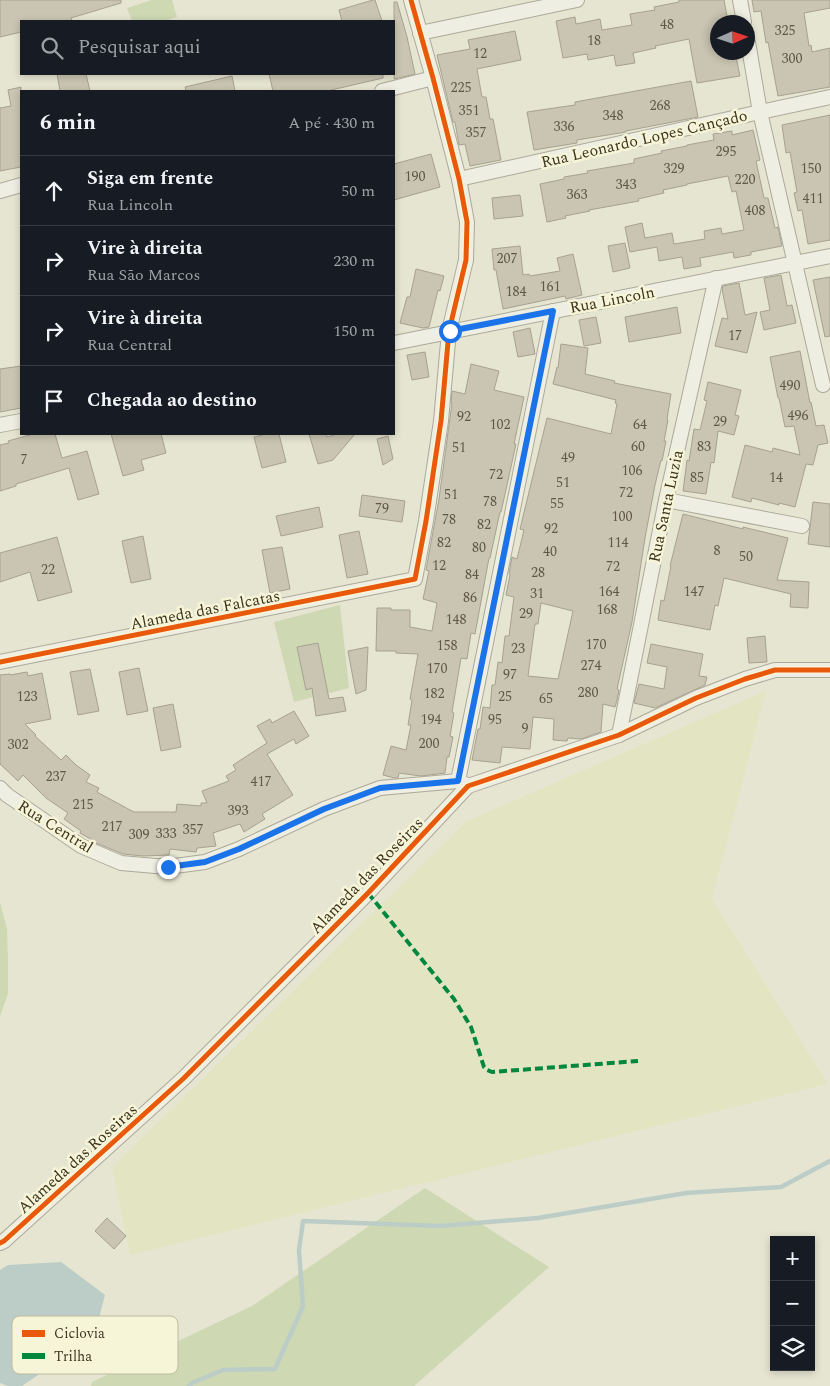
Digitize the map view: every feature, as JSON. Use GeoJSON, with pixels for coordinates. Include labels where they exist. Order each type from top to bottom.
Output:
{"type":"FeatureCollection","features":[{"type":"Feature","properties":{"kind":"street"},"geometry":{"type":"LineString","coordinates":[[411,0],[459,179],[467,222],[466,260],[450,331]]}},
{"type":"Feature","properties":{"kind":"street"},"geometry":{"type":"LineString","coordinates":[[420,33],[577,0]]}},
{"type":"Feature","properties":{"kind":"street"},"geometry":{"type":"LineString","coordinates":[[740,0],[743,15]]}},
{"type":"Feature","properties":{"kind":"street"},"geometry":{"type":"LineString","coordinates":[[751,60],[760,112],[823,385]]}},
{"type":"Feature","properties":{"kind":"street"},"geometry":{"type":"LineString","coordinates":[[386,90],[433,78]]}},
{"type":"Feature","properties":{"kind":"street","name":"Rua Leonardo Lopes Cançado"},"geometry":{"type":"LineString","coordinates":[[459,179],[830,98]]}},
{"type":"Feature","properties":{"kind":"street"},"geometry":{"type":"LineString","coordinates":[[0,191],[20,185]]}},
{"type":"Feature","properties":{"kind":"street","name":"Rua Lincoln"},"geometry":{"type":"LineString","coordinates":[[395,343],[830,256]]}},
{"type":"Feature","properties":{"kind":"street","name":"Rua Santa Luzia"},"geometry":{"type":"LineString","coordinates":[[619,735],[666,500],[716,278]]}},
{"type":"Feature","properties":{"kind":"street"},"geometry":{"type":"LineString","coordinates":[[463,783],[553,311]]}},
{"type":"Feature","properties":{"kind":"street","name":"Alameda das Falcatas"},"geometry":{"type":"LineString","coordinates":[[0,662],[415,579],[441,422],[450,331]]}},
{"type":"Feature","properties":{"kind":"street"},"geometry":{"type":"LineString","coordinates":[[0,425],[20,421]]}},
{"type":"Feature","properties":{"kind":"street"},"geometry":{"type":"LineString","coordinates":[[666,500],[802,526]]}},
{"type":"Feature","properties":{"kind":"street","name":"Alameda das Roseiras"},"geometry":{"type":"LineString","coordinates":[[0,1243],[184,1078],[368,893],[463,783],[619,735],[696,698],[745,679],[775,670],[830,670]]}},
{"type":"Feature","properties":{"kind":"street","name":"Rua Central"},"geometry":{"type":"LineString","coordinates":[[0,788],[7,795],[81,846],[121,863],[168,867],[205,862],[239,849],[324,809],[380,788],[463,783]]}},
{"type":"Feature","properties":{"kind":"green space"},"geometry":{"type":"Polygon","coordinates":[[[152,0],[172,0],[177,17],[168,20],[132,20],[127,8],[152,0]]]}},
{"type":"Feature","properties":{"kind":"green space"},"geometry":{"type":"Polygon","coordinates":[[[340,605],[349,688],[294,702],[274,622],[340,605]]]}},
{"type":"Feature","properties":{"kind":"green space"},"geometry":{"type":"Polygon","coordinates":[[[766,691],[712,899],[828,1084],[130,1255],[112,1167],[467,821],[766,691]]]}},
{"type":"Feature","properties":{"kind":"green space"},"geometry":{"type":"Polygon","coordinates":[[[0,902],[7,929],[8,994],[0,1016],[0,902]]]}},
{"type":"Feature","properties":{"kind":"green space"},"geometry":{"type":"Polygon","coordinates":[[[425,1188],[549,1267],[414,1386],[91,1386],[92,1382],[109,1374],[178,1374],[178,1341],[252,1306],[425,1188]]]}},
{"type":"Feature","properties":{"kind":"shaded area"},"geometry":{"type":"Polygon","coordinates":[[[61,1262],[105,1295],[100,1316],[12,1316],[12,1374],[40,1374],[22,1386],[8,1386],[0,1383],[0,1270],[8,1265],[61,1262]]]}},
{"type":"Feature","properties":{"kind":"building"},"geometry":{"type":"Polygon","coordinates":[[[0,0],[121,0],[121,3],[71,18],[72,20],[20,20],[20,32],[0,37],[0,0]]]}},
{"type":"Feature","properties":{"kind":"building"},"geometry":{"type":"Polygon","coordinates":[[[375,0],[382,20],[342,20],[339,10],[375,0]]]}},
{"type":"Feature","properties":{"kind":"building"},"geometry":{"type":"Polygon","coordinates":[[[679,0],[724,0],[727,15],[710,15],[710,60],[737,60],[740,76],[697,83],[689,39],[633,53],[635,63],[616,66],[614,55],[588,60],[587,54],[563,58],[556,21],[575,17],[576,24],[600,19],[602,30],[632,25],[630,14],[655,10],[654,7],[679,2],[679,0]]]}},
{"type":"Feature","properties":{"kind":"building"},"geometry":{"type":"Polygon","coordinates":[[[752,0],[830,0],[830,8],[804,13],[809,46],[811,45],[812,52],[830,48],[830,87],[778,96],[761,11],[754,12],[752,0]]]}},
{"type":"Feature","properties":{"kind":"building"},"geometry":{"type":"Polygon","coordinates":[[[394,2],[397,2],[415,74],[394,79],[395,20],[394,2]]]}},
{"type":"Feature","properties":{"kind":"building"},"geometry":{"type":"Polygon","coordinates":[[[515,31],[521,60],[477,69],[482,97],[486,97],[490,119],[493,119],[501,160],[470,166],[465,144],[459,145],[455,122],[453,122],[437,55],[470,49],[468,40],[515,31]]]}},
{"type":"Feature","properties":{"kind":"building"},"geometry":{"type":"Polygon","coordinates":[[[57,75],[86,75],[90,90],[60,90],[57,75]]]}},
{"type":"Feature","properties":{"kind":"building"},"geometry":{"type":"Polygon","coordinates":[[[269,75],[383,75],[383,78],[331,90],[273,90],[269,75]]]}},
{"type":"Feature","properties":{"kind":"building"},"geometry":{"type":"Polygon","coordinates":[[[232,76],[235,90],[186,90],[185,87],[232,76]]]}},
{"type":"Feature","properties":{"kind":"building"},"geometry":{"type":"Polygon","coordinates":[[[691,81],[698,117],[577,140],[577,143],[534,150],[527,112],[575,105],[575,102],[691,81]]]}},
{"type":"Feature","properties":{"kind":"building"},"geometry":{"type":"Polygon","coordinates":[[[21,87],[20,167],[0,171],[0,108],[11,106],[8,90],[21,87]]]}},
{"type":"Feature","properties":{"kind":"building"},"geometry":{"type":"Polygon","coordinates":[[[830,115],[830,240],[808,244],[802,210],[798,211],[794,193],[797,192],[790,152],[786,153],[782,125],[830,115]]]}},
{"type":"Feature","properties":{"kind":"building"},"geometry":{"type":"Polygon","coordinates":[[[753,130],[760,160],[756,161],[764,198],[768,198],[775,228],[778,227],[782,246],[751,252],[751,255],[734,258],[733,252],[700,258],[701,266],[684,269],[682,257],[659,261],[657,247],[630,252],[625,227],[642,223],[645,238],[672,233],[674,244],[705,239],[704,231],[721,228],[722,234],[744,230],[736,191],[732,192],[728,176],[663,190],[664,193],[638,199],[639,201],[589,210],[547,222],[540,184],[588,173],[587,171],[634,163],[634,159],[662,153],[661,151],[714,140],[713,134],[732,131],[732,135],[753,130]]]}},
{"type":"Feature","properties":{"kind":"building"},"geometry":{"type":"Polygon","coordinates":[[[431,154],[440,187],[395,200],[395,164],[431,154]]]}},
{"type":"Feature","properties":{"kind":"building"},"geometry":{"type":"Polygon","coordinates":[[[520,195],[523,216],[494,219],[492,198],[520,195]]]}},
{"type":"Feature","properties":{"kind":"building"},"geometry":{"type":"Polygon","coordinates":[[[625,243],[630,268],[613,272],[608,246],[625,243]]]}},
{"type":"Feature","properties":{"kind":"building"},"geometry":{"type":"Polygon","coordinates":[[[520,246],[523,275],[529,274],[530,276],[560,271],[557,258],[573,254],[582,295],[566,299],[565,296],[503,309],[496,270],[494,270],[492,249],[520,246]]]}},
{"type":"Feature","properties":{"kind":"building"},"geometry":{"type":"Polygon","coordinates":[[[416,269],[444,276],[440,291],[438,290],[429,327],[423,328],[400,323],[407,297],[410,297],[416,269]]]}},
{"type":"Feature","properties":{"kind":"building"},"geometry":{"type":"Polygon","coordinates":[[[781,275],[787,306],[792,305],[796,323],[764,330],[760,312],[770,310],[764,278],[781,275]]]}},
{"type":"Feature","properties":{"kind":"building"},"geometry":{"type":"Polygon","coordinates":[[[830,277],[830,336],[825,337],[813,280],[830,277]]]}},
{"type":"Feature","properties":{"kind":"building"},"geometry":{"type":"Polygon","coordinates":[[[739,283],[745,315],[757,312],[747,353],[715,346],[722,318],[728,319],[723,286],[739,283]]]}},
{"type":"Feature","properties":{"kind":"building"},"geometry":{"type":"Polygon","coordinates":[[[677,307],[681,333],[629,342],[625,317],[677,307]]]}},
{"type":"Feature","properties":{"kind":"building"},"geometry":{"type":"Polygon","coordinates":[[[596,317],[601,343],[584,346],[579,320],[596,317]]]}},
{"type":"Feature","properties":{"kind":"building"},"geometry":{"type":"Polygon","coordinates":[[[530,328],[535,354],[518,357],[513,332],[530,328]]]}},
{"type":"Feature","properties":{"kind":"building"},"geometry":{"type":"Polygon","coordinates":[[[561,344],[588,348],[585,374],[615,381],[614,383],[671,394],[664,441],[666,441],[655,485],[632,622],[617,689],[619,690],[617,700],[615,707],[603,704],[601,732],[581,739],[553,740],[554,719],[533,717],[530,749],[502,747],[500,763],[472,760],[478,729],[480,729],[483,707],[490,708],[492,685],[495,685],[498,662],[502,663],[505,636],[509,636],[514,597],[506,595],[509,574],[512,557],[517,559],[524,530],[520,529],[547,418],[611,434],[617,404],[615,403],[616,400],[553,384],[558,368],[561,344]],[[541,603],[538,624],[535,624],[528,676],[558,679],[573,611],[541,603]]]}},
{"type":"Feature","properties":{"kind":"building"},"geometry":{"type":"Polygon","coordinates":[[[800,351],[816,426],[824,425],[828,443],[818,445],[813,465],[806,464],[795,507],[752,498],[751,502],[732,497],[745,445],[772,452],[773,448],[800,455],[794,426],[785,427],[770,357],[800,351]]]}},
{"type":"Feature","properties":{"kind":"building"},"geometry":{"type":"Polygon","coordinates":[[[425,352],[429,377],[412,380],[407,355],[425,352]]]}},
{"type":"Feature","properties":{"kind":"building"},"geometry":{"type":"Polygon","coordinates":[[[471,364],[499,371],[494,390],[524,397],[514,444],[516,444],[489,558],[475,634],[471,633],[467,659],[461,658],[452,712],[454,713],[450,736],[453,737],[449,757],[447,757],[445,773],[421,776],[399,773],[398,778],[394,778],[383,775],[391,746],[406,750],[411,725],[408,725],[412,700],[410,699],[418,654],[376,651],[377,608],[410,610],[410,627],[432,631],[437,603],[423,599],[429,571],[426,570],[439,499],[452,391],[465,394],[471,364]]]}},
{"type":"Feature","properties":{"kind":"building"},"geometry":{"type":"Polygon","coordinates":[[[20,366],[20,408],[0,412],[0,369],[20,366]]]}},
{"type":"Feature","properties":{"kind":"building"},"geometry":{"type":"Polygon","coordinates":[[[708,382],[741,390],[735,415],[739,416],[734,435],[718,431],[714,463],[711,462],[706,494],[683,491],[694,429],[700,430],[707,401],[704,400],[708,382]]]}},
{"type":"Feature","properties":{"kind":"building"},"geometry":{"type":"Polygon","coordinates":[[[29,435],[55,435],[62,458],[87,451],[99,494],[78,500],[69,468],[16,484],[16,486],[0,491],[0,445],[9,443],[8,441],[29,435]]]}},
{"type":"Feature","properties":{"kind":"building"},"geometry":{"type":"Polygon","coordinates":[[[111,435],[161,435],[166,453],[141,460],[144,470],[123,476],[111,435]]]}},
{"type":"Feature","properties":{"kind":"building"},"geometry":{"type":"Polygon","coordinates":[[[279,435],[286,462],[262,468],[254,437],[279,435]]]}},
{"type":"Feature","properties":{"kind":"building"},"geometry":{"type":"Polygon","coordinates":[[[309,435],[326,435],[327,437],[334,435],[354,435],[333,460],[318,464],[309,435]]]}},
{"type":"Feature","properties":{"kind":"building"},"geometry":{"type":"Polygon","coordinates":[[[388,436],[393,459],[383,465],[377,439],[388,436]]]}},
{"type":"Feature","properties":{"kind":"building"},"geometry":{"type":"Polygon","coordinates":[[[362,495],[405,501],[402,522],[359,516],[362,495]]]}},
{"type":"Feature","properties":{"kind":"building"},"geometry":{"type":"Polygon","coordinates":[[[813,502],[830,504],[830,547],[808,544],[813,502]]]}},
{"type":"Feature","properties":{"kind":"building"},"geometry":{"type":"Polygon","coordinates":[[[319,507],[323,527],[281,536],[276,516],[319,507]]]}},
{"type":"Feature","properties":{"kind":"building"},"geometry":{"type":"Polygon","coordinates":[[[683,514],[788,538],[777,580],[809,582],[808,608],[790,607],[791,594],[724,578],[718,606],[715,605],[710,630],[658,620],[661,600],[664,601],[670,566],[683,514]]]}},
{"type":"Feature","properties":{"kind":"building"},"geometry":{"type":"Polygon","coordinates":[[[359,531],[368,574],[347,578],[339,535],[359,531]]]}},
{"type":"Feature","properties":{"kind":"building"},"geometry":{"type":"Polygon","coordinates":[[[143,536],[151,579],[131,583],[122,541],[143,536]]]}},
{"type":"Feature","properties":{"kind":"building"},"geometry":{"type":"Polygon","coordinates":[[[57,537],[72,592],[38,601],[30,572],[0,582],[0,553],[57,537]]]}},
{"type":"Feature","properties":{"kind":"building"},"geometry":{"type":"Polygon","coordinates":[[[282,547],[290,589],[270,593],[262,550],[282,547]]]}},
{"type":"Feature","properties":{"kind":"building"},"geometry":{"type":"Polygon","coordinates":[[[765,636],[767,662],[749,663],[747,638],[765,636]]]}},
{"type":"Feature","properties":{"kind":"building"},"geometry":{"type":"Polygon","coordinates":[[[318,643],[329,699],[343,697],[346,711],[316,716],[312,688],[306,690],[297,647],[318,643]]]}},
{"type":"Feature","properties":{"kind":"building"},"geometry":{"type":"Polygon","coordinates":[[[651,644],[703,654],[699,676],[707,677],[705,685],[655,708],[634,703],[639,684],[664,689],[667,667],[647,663],[651,644]]]}},
{"type":"Feature","properties":{"kind":"building"},"geometry":{"type":"Polygon","coordinates":[[[368,647],[366,690],[356,694],[348,651],[368,647]]]}},
{"type":"Feature","properties":{"kind":"building"},"geometry":{"type":"Polygon","coordinates":[[[139,668],[148,711],[127,715],[119,672],[139,668]]]}},
{"type":"Feature","properties":{"kind":"building"},"geometry":{"type":"Polygon","coordinates":[[[90,669],[99,711],[78,715],[70,672],[90,669]]]}},
{"type":"Feature","properties":{"kind":"building"},"geometry":{"type":"Polygon","coordinates":[[[27,672],[28,676],[42,673],[51,719],[25,724],[61,760],[66,755],[90,775],[86,782],[99,788],[97,792],[134,812],[176,812],[177,804],[201,806],[201,803],[207,803],[202,791],[229,781],[226,776],[236,770],[233,765],[267,743],[257,726],[270,719],[272,723],[294,711],[309,736],[296,744],[294,739],[267,754],[293,795],[262,814],[265,819],[244,832],[240,824],[213,833],[216,846],[197,848],[196,852],[170,849],[169,855],[143,856],[123,854],[96,843],[80,833],[81,831],[64,819],[68,813],[46,798],[23,775],[18,781],[0,764],[0,675],[27,672]]]}},
{"type":"Feature","properties":{"kind":"building"},"geometry":{"type":"Polygon","coordinates":[[[173,704],[181,747],[161,751],[153,708],[173,704]]]}},
{"type":"Feature","properties":{"kind":"building"},"geometry":{"type":"Polygon","coordinates":[[[107,1218],[126,1236],[114,1249],[95,1231],[107,1218]]]}},
{"type":"Feature","properties":{"kind":"waterway"},"geometry":{"type":"LineString","coordinates":[[189,1386],[223,1370],[275,1369],[303,1306],[299,1250],[303,1221],[440,1226],[538,1218],[686,1193],[781,1187],[830,1161]]}},
{"type":"Feature","properties":{"kind":"marked path"},"geometry":{"type":"LineString","coordinates":[[368,893],[454,999],[471,1027],[484,1067],[487,1070],[492,1072],[638,1061]]}},
{"type":"Feature","properties":{"kind":"cycle path"},"geometry":{"type":"LineString","coordinates":[[0,662],[415,579],[441,421],[449,331],[466,260],[467,222],[459,179],[411,0]]}},
{"type":"Feature","properties":{"kind":"cycle path"},"geometry":{"type":"LineString","coordinates":[[0,1243],[184,1078],[368,893],[468,786],[619,735],[696,698],[745,679],[775,670],[830,670]]}},
{"type":"Feature","properties":{"kind":"route"},"geometry":{"type":"LineString","coordinates":[[168,867],[205,862],[239,849],[324,809],[380,788],[458,781],[553,311],[450,331]]}}]}
